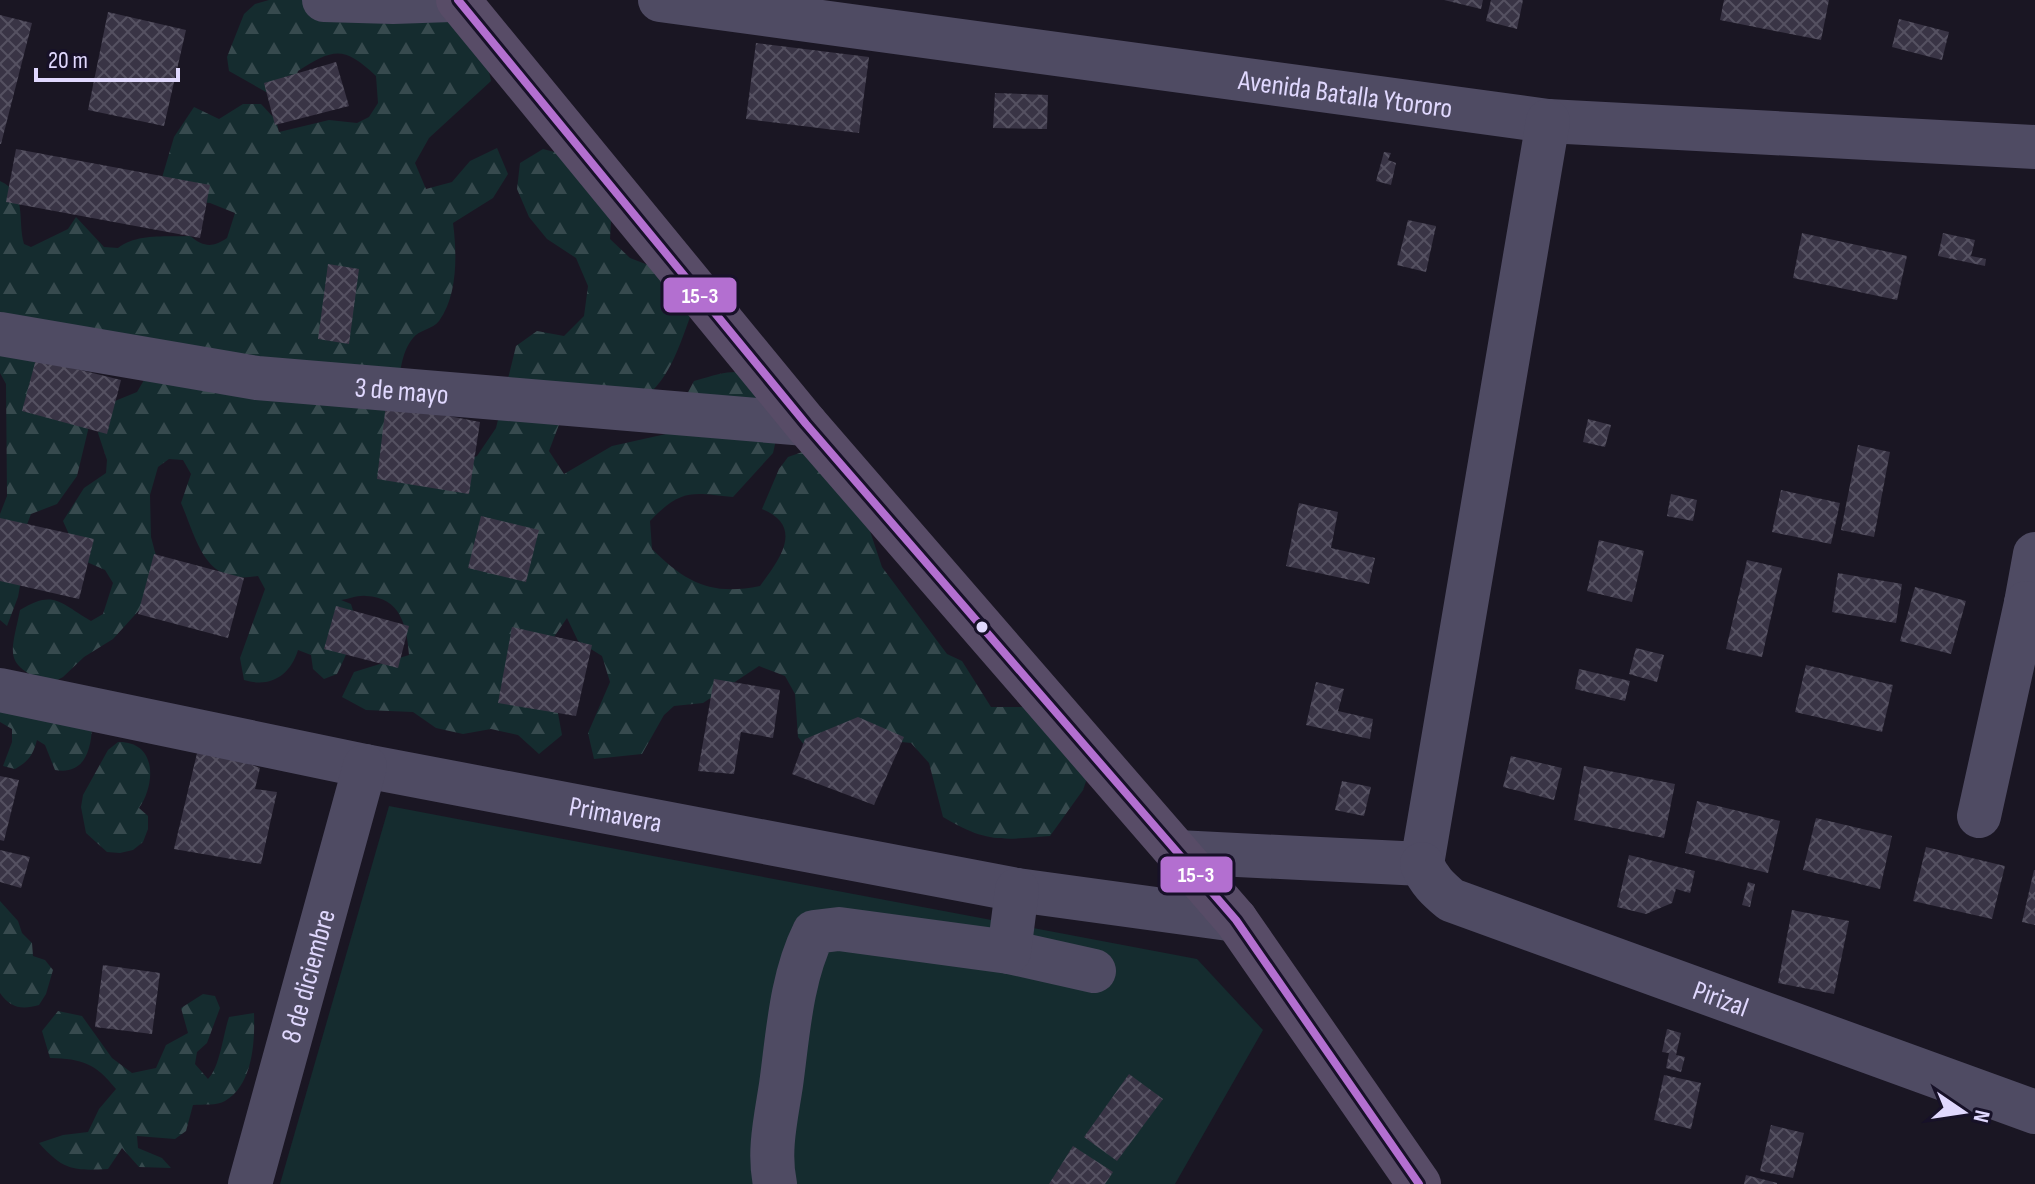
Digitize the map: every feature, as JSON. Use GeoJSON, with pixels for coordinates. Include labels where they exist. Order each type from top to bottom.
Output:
{"type":"FeatureCollection","features":[{"type":"Feature","properties":{"kind":"main road"},"geometry":{"type":"LineString","coordinates":[[458,0],[806,424],[1236,920],[1419,1184]]}},
{"type":"Feature","properties":{"kind":"street"},"geometry":{"type":"LineString","coordinates":[[324,0],[451,0]]}},
{"type":"Feature","properties":{"kind":"street","name":"Avenida Batalla Ytororo"},"geometry":{"type":"LineString","coordinates":[[660,0],[1548,121],[2035,147]]}},
{"type":"Feature","properties":{"kind":"street"},"geometry":{"type":"LineString","coordinates":[[1177,852],[1422,864],[1548,121]]}},
{"type":"Feature","properties":{"kind":"street","name":"3 de mayo"},"geometry":{"type":"LineString","coordinates":[[0,334],[257,378],[806,424]]}},
{"type":"Feature","properties":{"kind":"street"},"geometry":{"type":"LineString","coordinates":[[1979,816],[2030,604],[2035,554]]}},
{"type":"Feature","properties":{"kind":"street","name":"Primavera"},"geometry":{"type":"LineString","coordinates":[[0,690],[365,766],[1017,890],[1236,920]]}},
{"type":"Feature","properties":{"kind":"street","name":"8 de diciembre"},"geometry":{"type":"LineString","coordinates":[[250,1184],[365,766]]}},
{"type":"Feature","properties":{"kind":"street","name":"Pirizal"},"geometry":{"type":"LineString","coordinates":[[1422,864],[1436,888],[1451,900],[2035,1112]]}},
{"type":"Feature","properties":{"kind":"street"},"geometry":{"type":"LineString","coordinates":[[1009,952],[1017,890]]}},
{"type":"Feature","properties":{"kind":"street"},"geometry":{"type":"LineString","coordinates":[[775,1184],[771,1159],[789,1023],[804,953],[814,932],[839,929],[1009,952],[1094,971]]}},
{"type":"Feature","properties":{"kind":"green space"},"geometry":{"type":"Polygon","coordinates":[[[269,0],[435,0],[485,53],[491,81],[429,138],[415,163],[426,189],[452,182],[470,161],[497,148],[508,174],[493,198],[453,223],[455,260],[450,299],[439,321],[413,338],[402,364],[397,392],[451,466],[477,456],[496,428],[516,346],[537,331],[564,336],[584,316],[588,286],[576,258],[547,239],[529,217],[517,189],[520,163],[543,149],[570,156],[613,189],[610,239],[630,258],[656,268],[693,309],[672,363],[646,396],[618,410],[560,422],[549,451],[564,474],[612,446],[666,434],[694,381],[735,372],[761,382],[785,401],[773,453],[733,497],[696,494],[670,503],[650,521],[652,549],[676,571],[701,584],[728,589],[760,586],[780,555],[785,535],[783,525],[762,509],[779,469],[788,457],[808,450],[868,502],[870,531],[882,567],[947,654],[962,661],[991,707],[1046,707],[1092,764],[1083,790],[1050,836],[995,838],[971,832],[943,817],[929,763],[911,743],[864,738],[808,750],[798,737],[795,694],[785,676],[759,666],[703,703],[674,706],[664,715],[642,754],[594,759],[588,733],[610,682],[602,656],[578,641],[567,618],[536,663],[557,708],[562,735],[539,754],[518,735],[491,729],[463,734],[436,728],[413,712],[366,710],[342,697],[354,672],[409,655],[400,615],[378,598],[363,596],[341,600],[351,604],[354,622],[352,639],[337,674],[324,679],[313,669],[311,655],[298,650],[290,667],[278,678],[262,682],[244,680],[240,658],[265,589],[258,576],[226,574],[214,568],[206,558],[181,503],[191,474],[183,460],[169,459],[158,467],[150,495],[151,537],[159,567],[143,606],[113,639],[50,684],[17,664],[13,648],[20,610],[41,600],[49,600],[64,604],[91,621],[103,614],[113,583],[105,570],[80,559],[63,521],[84,488],[106,473],[107,460],[98,433],[110,403],[137,392],[144,380],[49,340],[90,422],[77,476],[57,504],[31,514],[21,540],[23,569],[18,597],[7,626],[0,620],[0,514],[7,496],[6,384],[0,373],[0,181],[15,193],[24,244],[31,247],[68,229],[76,217],[104,247],[118,248],[134,240],[152,237],[190,236],[208,245],[227,238],[235,213],[210,203],[187,201],[161,181],[174,137],[194,107],[219,119],[243,104],[261,104],[276,120],[279,132],[329,120],[357,123],[369,117],[378,103],[376,76],[347,55],[321,58],[298,71],[294,84],[266,92],[229,71],[227,57],[244,14],[255,4],[269,0]]]}},
{"type":"Feature","properties":{"kind":"green space"},"geometry":{"type":"Polygon","coordinates":[[[0,689],[92,727],[88,752],[79,765],[65,771],[55,770],[45,745],[37,740],[32,754],[23,764],[15,769],[3,766],[12,742],[12,729],[0,722],[0,689]]]}},
{"type":"Feature","properties":{"kind":"green space"},"geometry":{"type":"Polygon","coordinates":[[[118,742],[140,749],[150,766],[148,787],[139,808],[148,816],[148,829],[143,842],[133,850],[120,853],[107,852],[86,833],[81,807],[83,795],[108,750],[118,742]]]}},
{"type":"Feature","properties":{"kind":"green space"},"geometry":{"type":"Polygon","coordinates":[[[389,806],[1197,959],[1263,1030],[1175,1184],[280,1184],[389,806]]]}},
{"type":"Feature","properties":{"kind":"green space"},"geometry":{"type":"Polygon","coordinates":[[[0,901],[32,943],[33,956],[45,960],[53,970],[46,994],[39,1005],[17,1006],[0,993],[0,901]]]}},
{"type":"Feature","properties":{"kind":"green space"},"geometry":{"type":"Polygon","coordinates":[[[203,994],[215,996],[220,1008],[207,1043],[197,1052],[195,1064],[208,1079],[218,1059],[229,1017],[254,1013],[250,1062],[247,1074],[234,1094],[214,1104],[193,1105],[186,1131],[175,1139],[137,1136],[138,1148],[162,1158],[171,1168],[139,1167],[122,1148],[108,1169],[69,1167],[47,1152],[39,1143],[63,1135],[88,1132],[99,1109],[116,1089],[88,1064],[50,1058],[42,1031],[58,1011],[82,1016],[112,1058],[132,1073],[156,1068],[166,1045],[188,1033],[181,1008],[203,994]]]}},
{"type":"Feature","properties":{"kind":"building"},"geometry":{"type":"Polygon","coordinates":[[[1444,0],[1483,0],[1481,9],[1444,0]]]}},
{"type":"Feature","properties":{"kind":"building"},"geometry":{"type":"Polygon","coordinates":[[[1491,0],[1523,0],[1517,29],[1486,21],[1491,0]]]}},
{"type":"Feature","properties":{"kind":"building"},"geometry":{"type":"Polygon","coordinates":[[[1724,0],[1829,0],[1821,40],[1720,20],[1724,0]]]}},
{"type":"Feature","properties":{"kind":"building"},"geometry":{"type":"Polygon","coordinates":[[[108,12],[186,30],[164,126],[88,110],[108,12]]]}},
{"type":"Feature","properties":{"kind":"building"},"geometry":{"type":"Polygon","coordinates":[[[0,15],[32,23],[1,144],[0,144],[0,15]]]}},
{"type":"Feature","properties":{"kind":"building"},"geometry":{"type":"Polygon","coordinates":[[[1899,19],[1949,32],[1942,60],[1892,47],[1899,19]]]}},
{"type":"Feature","properties":{"kind":"building"},"geometry":{"type":"Polygon","coordinates":[[[756,43],[869,57],[859,133],[746,119],[756,43]]]}},
{"type":"Feature","properties":{"kind":"building"},"geometry":{"type":"Polygon","coordinates":[[[336,62],[349,106],[275,125],[264,83],[336,62]]]}},
{"type":"Feature","properties":{"kind":"building"},"geometry":{"type":"Polygon","coordinates":[[[995,93],[1048,95],[1047,129],[993,128],[995,93]]]}},
{"type":"Feature","properties":{"kind":"building"},"geometry":{"type":"Polygon","coordinates":[[[16,149],[210,185],[200,238],[6,202],[16,149]]]}},
{"type":"Feature","properties":{"kind":"building"},"geometry":{"type":"Polygon","coordinates":[[[1384,152],[1391,153],[1388,160],[1396,163],[1391,185],[1376,181],[1384,152]]]}},
{"type":"Feature","properties":{"kind":"building"},"geometry":{"type":"Polygon","coordinates":[[[1408,220],[1436,226],[1426,272],[1397,265],[1408,220]]]}},
{"type":"Feature","properties":{"kind":"building"},"geometry":{"type":"Polygon","coordinates":[[[1802,233],[1907,256],[1897,300],[1793,278],[1802,233]]]}},
{"type":"Feature","properties":{"kind":"building"},"geometry":{"type":"Polygon","coordinates":[[[1943,233],[1975,240],[1971,256],[1986,259],[1985,266],[1938,256],[1943,233]]]}},
{"type":"Feature","properties":{"kind":"building"},"geometry":{"type":"Polygon","coordinates":[[[328,264],[359,269],[349,344],[318,339],[328,264]]]}},
{"type":"Feature","properties":{"kind":"building"},"geometry":{"type":"Polygon","coordinates":[[[36,359],[121,380],[107,434],[22,411],[36,359]]]}},
{"type":"Feature","properties":{"kind":"building"},"geometry":{"type":"Polygon","coordinates":[[[386,404],[480,422],[469,494],[377,479],[386,404]]]}},
{"type":"Feature","properties":{"kind":"building"},"geometry":{"type":"Polygon","coordinates":[[[1588,419],[1611,425],[1605,447],[1583,442],[1588,419]]]}},
{"type":"Feature","properties":{"kind":"building"},"geometry":{"type":"Polygon","coordinates":[[[1858,445],[1890,452],[1874,537],[1841,530],[1858,445]]]}},
{"type":"Feature","properties":{"kind":"building"},"geometry":{"type":"Polygon","coordinates":[[[1781,490],[1840,503],[1831,544],[1772,532],[1781,490]]]}},
{"type":"Feature","properties":{"kind":"building"},"geometry":{"type":"Polygon","coordinates":[[[1671,494],[1697,500],[1693,521],[1667,516],[1671,494]]]}},
{"type":"Feature","properties":{"kind":"building"},"geometry":{"type":"Polygon","coordinates":[[[1299,503],[1338,512],[1331,548],[1375,558],[1369,584],[1286,566],[1299,503]]]}},
{"type":"Feature","properties":{"kind":"building"},"geometry":{"type":"Polygon","coordinates":[[[481,516],[539,530],[526,582],[468,568],[481,516]]]}},
{"type":"Feature","properties":{"kind":"building"},"geometry":{"type":"Polygon","coordinates":[[[0,518],[94,539],[79,599],[0,581],[0,518]]]}},
{"type":"Feature","properties":{"kind":"building"},"geometry":{"type":"Polygon","coordinates":[[[1599,540],[1644,551],[1632,602],[1587,591],[1599,540]]]}},
{"type":"Feature","properties":{"kind":"building"},"geometry":{"type":"Polygon","coordinates":[[[154,554],[244,578],[228,638],[138,614],[154,554]]]}},
{"type":"Feature","properties":{"kind":"building"},"geometry":{"type":"Polygon","coordinates":[[[1747,560],[1782,568],[1762,657],[1726,649],[1747,560]]]}},
{"type":"Feature","properties":{"kind":"building"},"geometry":{"type":"Polygon","coordinates":[[[1838,573],[1902,584],[1896,623],[1832,612],[1838,573]]]}},
{"type":"Feature","properties":{"kind":"building"},"geometry":{"type":"Polygon","coordinates":[[[1915,587],[1966,601],[1951,654],[1900,641],[1915,587]]]}},
{"type":"Feature","properties":{"kind":"building"},"geometry":{"type":"Polygon","coordinates":[[[336,606],[409,626],[398,668],[324,649],[336,606]]]}},
{"type":"Feature","properties":{"kind":"building"},"geometry":{"type":"Polygon","coordinates":[[[512,627],[592,645],[576,716],[498,703],[512,627]]]}},
{"type":"Feature","properties":{"kind":"building"},"geometry":{"type":"Polygon","coordinates":[[[1636,648],[1664,655],[1657,682],[1629,674],[1636,648]]]}},
{"type":"Feature","properties":{"kind":"building"},"geometry":{"type":"Polygon","coordinates":[[[1806,665],[1893,685],[1882,732],[1795,712],[1806,665]]]}},
{"type":"Feature","properties":{"kind":"building"},"geometry":{"type":"Polygon","coordinates":[[[1579,669],[1630,681],[1625,701],[1575,689],[1579,669]]]}},
{"type":"Feature","properties":{"kind":"building"},"geometry":{"type":"Polygon","coordinates":[[[714,679],[780,690],[773,738],[741,732],[734,774],[698,771],[714,679]]]}},
{"type":"Feature","properties":{"kind":"building"},"geometry":{"type":"Polygon","coordinates":[[[1316,682],[1344,689],[1338,711],[1373,719],[1370,739],[1306,725],[1316,682]]]}},
{"type":"Feature","properties":{"kind":"building"},"geometry":{"type":"Polygon","coordinates":[[[858,717],[904,737],[874,805],[792,774],[805,739],[858,717]]]}},
{"type":"Feature","properties":{"kind":"building"},"geometry":{"type":"Polygon","coordinates":[[[199,745],[260,768],[255,789],[277,792],[261,864],[174,849],[199,745]]]}},
{"type":"Feature","properties":{"kind":"building"},"geometry":{"type":"Polygon","coordinates":[[[1511,756],[1562,768],[1554,800],[1503,787],[1511,756]]]}},
{"type":"Feature","properties":{"kind":"building"},"geometry":{"type":"Polygon","coordinates":[[[1584,766],[1675,784],[1664,838],[1574,820],[1584,766]]]}},
{"type":"Feature","properties":{"kind":"building"},"geometry":{"type":"Polygon","coordinates":[[[0,776],[19,780],[4,841],[0,840],[0,776]]]}},
{"type":"Feature","properties":{"kind":"building"},"geometry":{"type":"Polygon","coordinates":[[[1342,781],[1371,787],[1364,816],[1335,810],[1342,781]]]}},
{"type":"Feature","properties":{"kind":"building"},"geometry":{"type":"Polygon","coordinates":[[[1697,801],[1780,821],[1768,873],[1685,853],[1697,801]]]}},
{"type":"Feature","properties":{"kind":"building"},"geometry":{"type":"Polygon","coordinates":[[[1816,818],[1892,836],[1880,889],[1803,870],[1816,818]]]}},
{"type":"Feature","properties":{"kind":"building"},"geometry":{"type":"Polygon","coordinates":[[[1926,847],[2005,866],[1992,919],[1913,901],[1926,847]]]}},
{"type":"Feature","properties":{"kind":"building"},"geometry":{"type":"Polygon","coordinates":[[[0,850],[30,857],[21,888],[0,882],[0,850]]]}},
{"type":"Feature","properties":{"kind":"building"},"geometry":{"type":"Polygon","coordinates":[[[1629,855],[1695,871],[1690,893],[1676,889],[1672,903],[1646,914],[1617,907],[1629,855]]]}},
{"type":"Feature","properties":{"kind":"building"},"geometry":{"type":"Polygon","coordinates":[[[2035,870],[2035,925],[2022,922],[2035,870]]]}},
{"type":"Feature","properties":{"kind":"building"},"geometry":{"type":"Polygon","coordinates":[[[1748,882],[1755,884],[1750,907],[1742,905],[1748,882]]]}},
{"type":"Feature","properties":{"kind":"building"},"geometry":{"type":"Polygon","coordinates":[[[1792,910],[1849,921],[1834,994],[1778,983],[1792,910]]]}},
{"type":"Feature","properties":{"kind":"building"},"geometry":{"type":"Polygon","coordinates":[[[103,965],[160,973],[152,1034],[95,1027],[103,965]]]}},
{"type":"Feature","properties":{"kind":"building"},"geometry":{"type":"Polygon","coordinates":[[[1667,1029],[1681,1033],[1676,1055],[1685,1057],[1681,1072],[1666,1068],[1669,1053],[1662,1052],[1667,1029]]]}},
{"type":"Feature","properties":{"kind":"building"},"geometry":{"type":"Polygon","coordinates":[[[1129,1074],[1163,1099],[1117,1161],[1084,1137],[1129,1074]]]}},
{"type":"Feature","properties":{"kind":"building"},"geometry":{"type":"Polygon","coordinates":[[[1664,1075],[1701,1083],[1691,1129],[1654,1120],[1664,1075]]]}},
{"type":"Feature","properties":{"kind":"building"},"geometry":{"type":"Polygon","coordinates":[[[1771,1125],[1804,1133],[1793,1178],[1760,1171],[1771,1125]]]}},
{"type":"Feature","properties":{"kind":"building"},"geometry":{"type":"Polygon","coordinates":[[[1073,1146],[1113,1172],[1105,1184],[1049,1184],[1073,1146]]]}},
{"type":"Feature","properties":{"kind":"building"},"geometry":{"type":"Polygon","coordinates":[[[1746,1175],[1777,1183],[1777,1184],[1744,1184],[1746,1175]]]}},
{"type":"Feature","properties":{"kind":"transit line","name":"15-3"},"geometry":{"type":"LineString","coordinates":[[458,0],[806,424],[1236,920],[1419,1184]]}}]}
